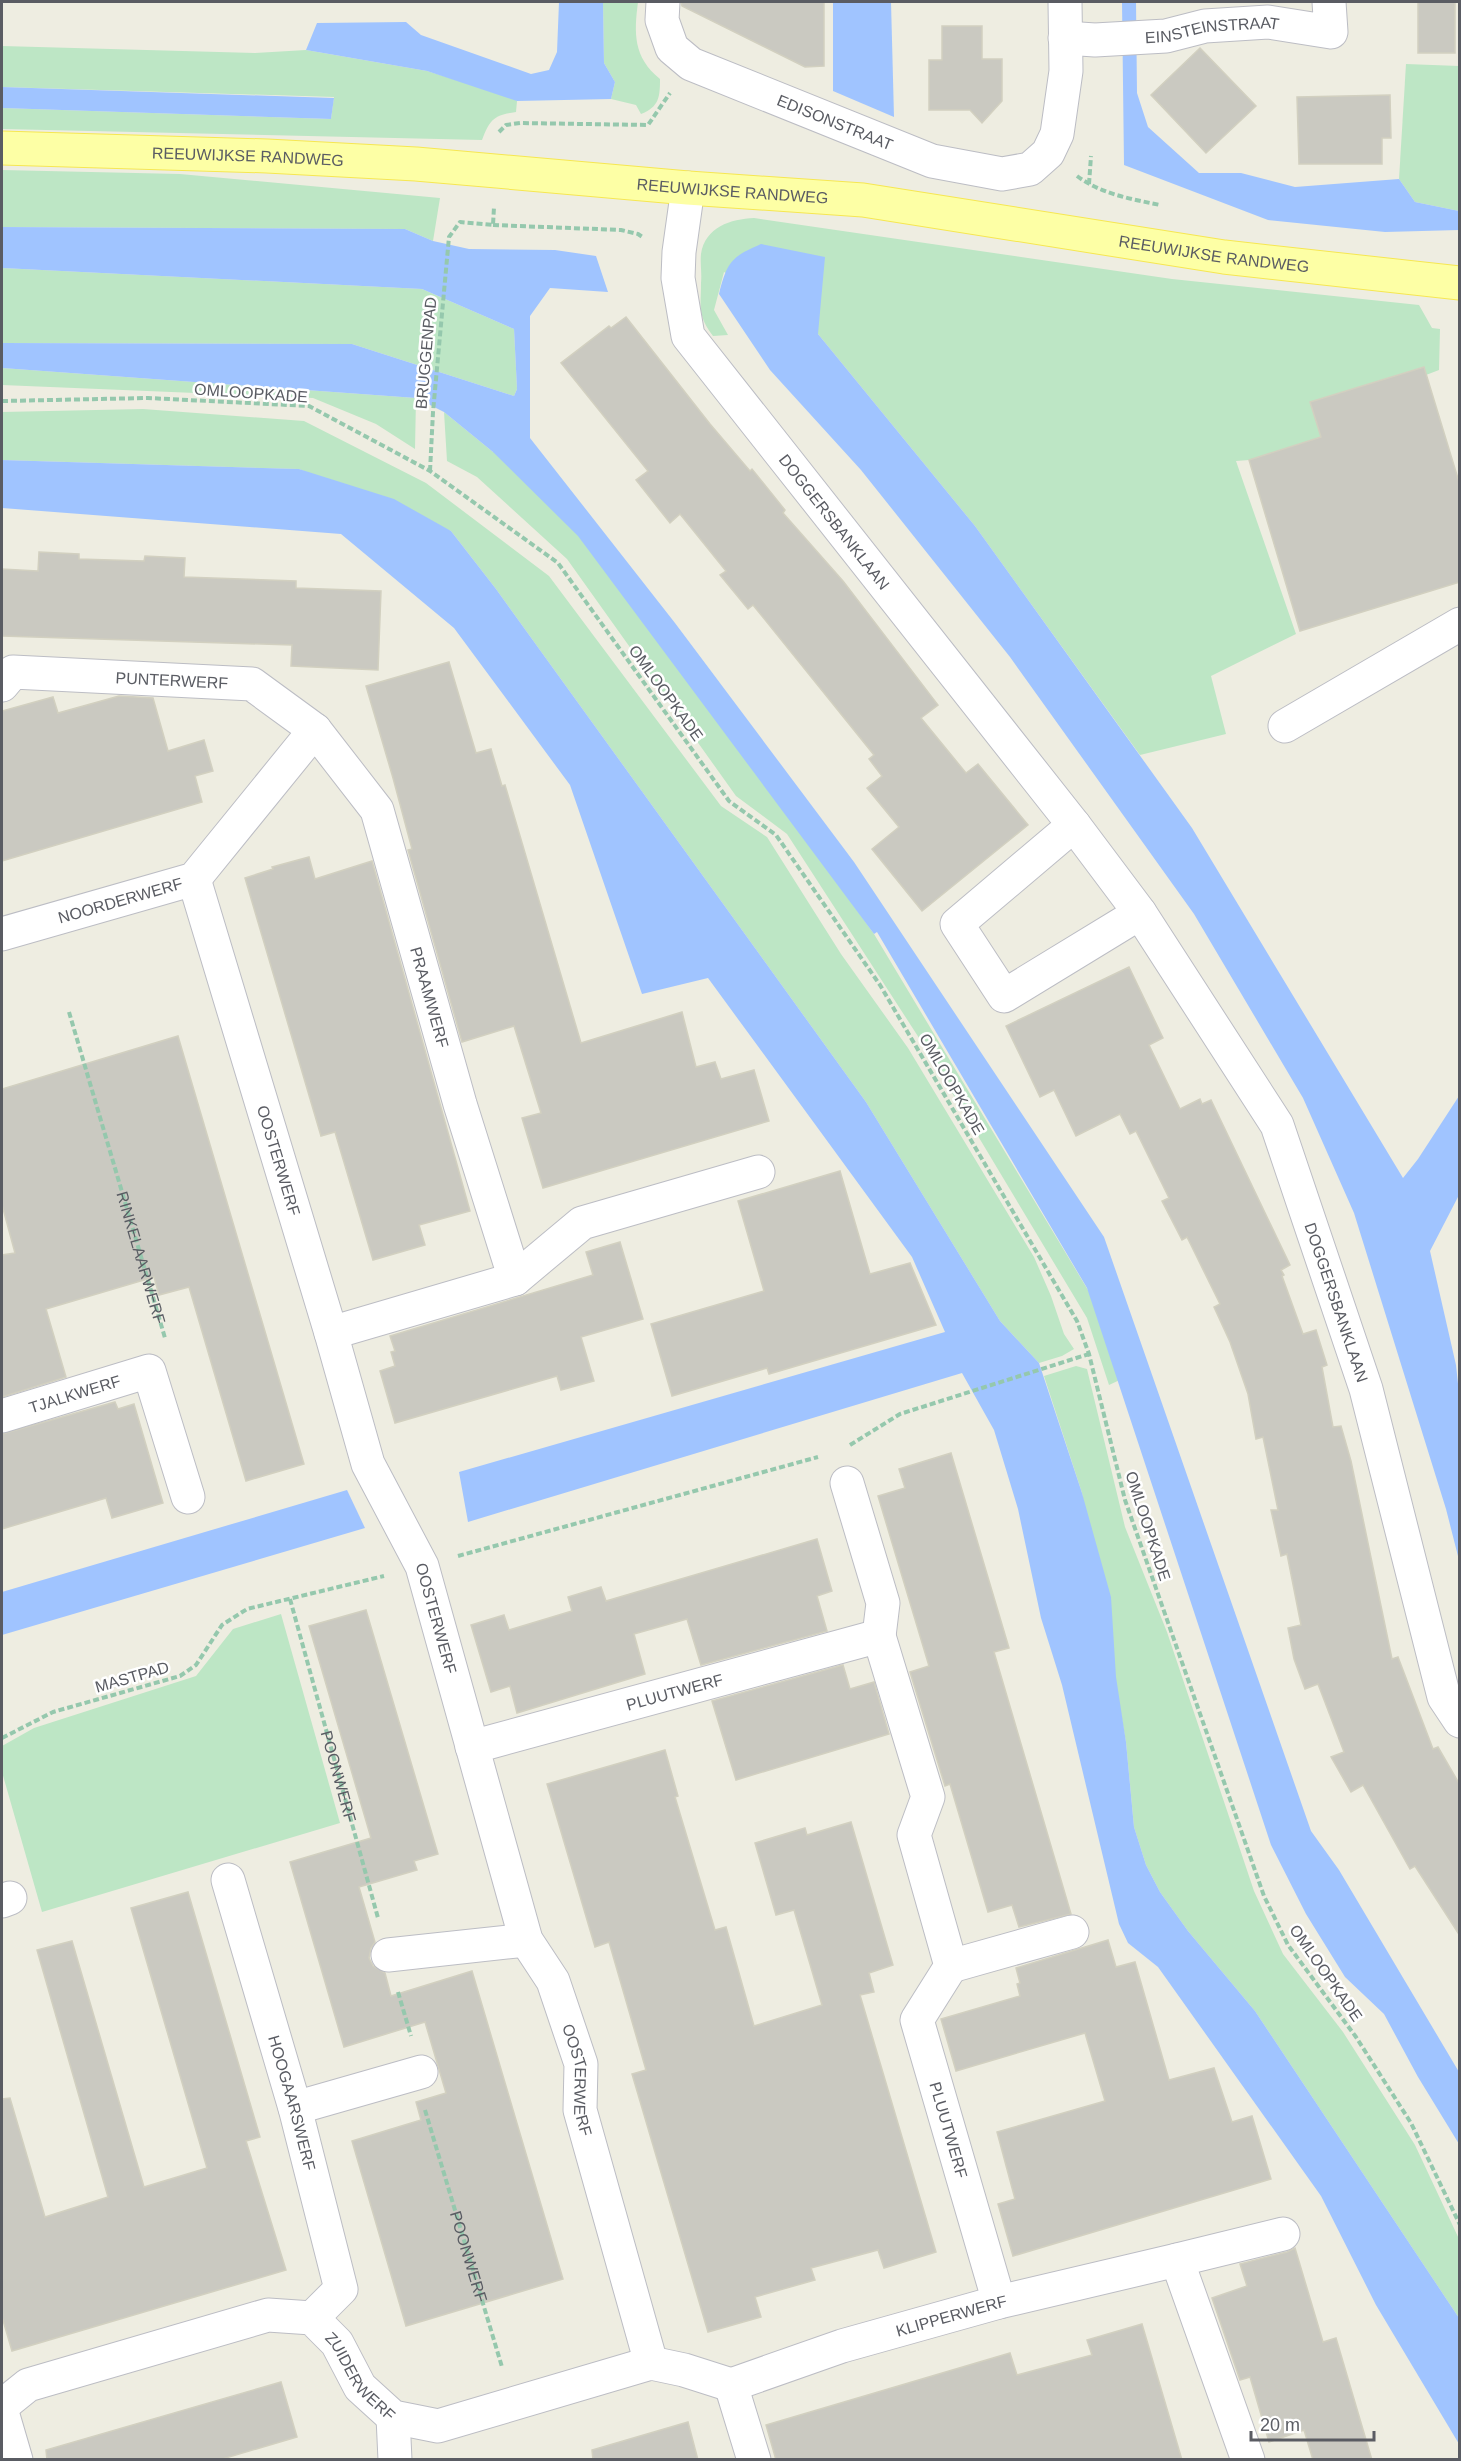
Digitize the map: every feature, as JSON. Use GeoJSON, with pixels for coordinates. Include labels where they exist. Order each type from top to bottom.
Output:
{"type":"FeatureCollection","features":[{"type":"Feature","properties":{"kind":"main road","name":"REEUWIJKSE RANDWEG"},"geometry":{"type":"LineString","coordinates":[[2,148],[267,156],[416,164],[688,188],[863,200],[1224,257],[1460,283]]}},
{"type":"Feature","properties":{"kind":"street","name":"EDISONSTRAAT"},"geometry":{"type":"LineString","coordinates":[[663,2],[662,20],[672,48],[691,64],[932,161],[1002,174],[1030,169],[1048,153],[1057,134],[1066,71],[1080,39]]}},
{"type":"Feature","properties":{"kind":"street"},"geometry":{"type":"LineString","coordinates":[[1065,2],[1080,39]]}},
{"type":"Feature","properties":{"kind":"street","name":"EINSTEINSTRAAT"},"geometry":{"type":"LineString","coordinates":[[1080,39],[1166,36],[1205,26],[1268,22],[1331,32],[1329,2]]}},
{"type":"Feature","properties":{"kind":"street","name":"DOGGERSBANKLAAN"},"geometry":{"type":"LineString","coordinates":[[688,188],[678,252],[678,278],[688,336],[1074,825],[1140,913],[1277,1125],[1366,1389],[1444,1697],[1460,1720]]}},
{"type":"Feature","properties":{"kind":"street"},"geometry":{"type":"LineString","coordinates":[[1285,726],[1460,624]]}},
{"type":"Feature","properties":{"kind":"street","name":"PUNTERWERF"},"geometry":{"type":"LineString","coordinates":[[5,676],[252,684],[315,730]]}},
{"type":"Feature","properties":{"kind":"street","name":"NOORDERWERF"},"geometry":{"type":"LineString","coordinates":[[2,934],[194,879],[315,730]]}},
{"type":"Feature","properties":{"kind":"street","name":"PRAAMWERF"},"geometry":{"type":"LineString","coordinates":[[315,730],[377,810],[460,1104],[515,1279]]}},
{"type":"Feature","properties":{"kind":"street"},"geometry":{"type":"LineString","coordinates":[[1074,825],[957,924],[1004,996],[1140,913]]}},
{"type":"Feature","properties":{"kind":"street","name":"OOSTERWERF"},"geometry":{"type":"LineString","coordinates":[[194,879],[331,1332],[368,1464],[422,1566],[526,1940],[554,1981],[581,2064],[580,2110],[651,2364]]}},
{"type":"Feature","properties":{"kind":"street"},"geometry":{"type":"LineString","coordinates":[[331,1332],[515,1279],[582,1222],[758,1172]]}},
{"type":"Feature","properties":{"kind":"street"},"geometry":{"type":"LineString","coordinates":[[149,1371],[188,1497]]}},
{"type":"Feature","properties":{"kind":"street","name":"TJALKWERF"},"geometry":{"type":"LineString","coordinates":[[2,1416],[149,1371]]}},
{"type":"Feature","properties":{"kind":"street"},"geometry":{"type":"LineString","coordinates":[[847,1483],[883,1603],[879,1636],[928,1797],[914,1835],[951,1966],[1072,1932]]}},
{"type":"Feature","properties":{"kind":"street","name":"PLUUTWERF"},"geometry":{"type":"LineString","coordinates":[[472,1747],[879,1636]]}},
{"type":"Feature","properties":{"kind":"street","name":"HOOGAARSWERF"},"geometry":{"type":"LineString","coordinates":[[228,1880],[295,2108],[342,2289],[312,2318]]}},
{"type":"Feature","properties":{"kind":"street"},"geometry":{"type":"LineString","coordinates":[[388,1955],[526,1940]]}},
{"type":"Feature","properties":{"kind":"street","name":"PLUUTWERF"},"geometry":{"type":"LineString","coordinates":[[951,1966],[917,2020],[999,2302]]}},
{"type":"Feature","properties":{"kind":"street"},"geometry":{"type":"LineString","coordinates":[[295,2108],[418,2073]]}},
{"type":"Feature","properties":{"kind":"street","name":"KLIPPERWERF"},"geometry":{"type":"LineString","coordinates":[[731,2385],[842,2346],[999,2302],[1283,2234]]}},
{"type":"Feature","properties":{"kind":"street"},"geometry":{"type":"LineString","coordinates":[[1177,2260],[1248,2460]]}},
{"type":"Feature","properties":{"kind":"street","name":"ZUIDERWERF"},"geometry":{"type":"LineString","coordinates":[[2,2406],[28,2385],[268,2315],[312,2318],[338,2343],[360,2387],[393,2417],[438,2426],[651,2364],[684,2370],[731,2385]]}},
{"type":"Feature","properties":{"kind":"street"},"geometry":{"type":"LineString","coordinates":[[731,2385],[754,2460]]}},
{"type":"Feature","properties":{"kind":"street"},"geometry":{"type":"LineString","coordinates":[[2,2412],[16,2460]]}},
{"type":"Feature","properties":{"kind":"street"},"geometry":{"type":"LineString","coordinates":[[393,2417],[395,2460]]}},
{"type":"Feature","properties":{"kind":"path"},"geometry":{"type":"LineString","coordinates":[[494,225],[621,230],[638,234],[652,245],[678,252]]}},
{"type":"Feature","properties":{"kind":"path","name":"BRUGGENPAD"},"geometry":{"type":"LineString","coordinates":[[430,471],[449,237]]}},
{"type":"Feature","properties":{"kind":"path","name":"OMLOOPKADE"},"geometry":{"type":"LineString","coordinates":[[2,401],[148,398],[309,406],[430,471],[558,563],[729,801],[776,835],[880,986],[1077,1321],[1089,1354],[1125,1500],[1264,1896],[1288,1945],[1356,2037],[1412,2123],[1460,2225]]}},
{"type":"Feature","properties":{"kind":"path","name":"RINKELAARWERF"},"geometry":{"type":"LineString","coordinates":[[69,1012],[168,1346],[149,1371]]}},
{"type":"Feature","properties":{"kind":"path"},"geometry":{"type":"LineString","coordinates":[[849,1445],[900,1414],[1089,1354]]}},
{"type":"Feature","properties":{"kind":"path","name":"MASTPAD"},"geometry":{"type":"LineString","coordinates":[[2,1738],[53,1712],[180,1676],[196,1665],[222,1625],[247,1609],[422,1566],[827,1455]]}},
{"type":"Feature","properties":{"kind":"path","name":"POONWERF"},"geometry":{"type":"LineString","coordinates":[[290,1599],[388,1955],[418,2073],[514,2405]]}},
{"type":"Feature","properties":{"kind":"green space"},"geometry":{"type":"Polygon","coordinates":[[[603,2],[638,2],[637,44],[645,62],[660,79],[660,91],[655,105],[641,114],[636,105],[611,99],[615,82],[604,63],[603,2]]]}},
{"type":"Feature","properties":{"kind":"green space"},"geometry":{"type":"Polygon","coordinates":[[[2,46],[255,53],[306,50],[427,71],[512,97],[517,101],[516,112],[494,119],[482,140],[2,129],[2,108],[331,119],[334,97],[2,87],[2,46]]]}},
{"type":"Feature","properties":{"kind":"green space"},"geometry":{"type":"Polygon","coordinates":[[[1406,64],[1459,66],[1459,211],[1415,202],[1399,179],[1406,64]]]}},
{"type":"Feature","properties":{"kind":"green space"},"geometry":{"type":"Polygon","coordinates":[[[2,170],[180,174],[440,198],[433,241],[405,229],[2,227],[2,170]]]}},
{"type":"Feature","properties":{"kind":"green space"},"geometry":{"type":"Polygon","coordinates":[[[754,218],[1172,279],[1419,305],[1432,328],[1440,329],[1439,370],[1426,375],[1423,367],[1310,402],[1321,437],[1249,460],[1236,461],[1296,634],[1211,676],[1226,734],[1140,755],[975,526],[818,334],[818,320],[724,272],[714,310],[728,335],[713,336],[704,322],[701,311],[703,245],[713,231],[720,226],[737,220],[754,218]]]}},
{"type":"Feature","properties":{"kind":"green space"},"geometry":{"type":"Polygon","coordinates":[[[2,268],[422,289],[514,329],[517,389],[514,396],[352,344],[2,343],[2,268]]]}},
{"type":"Feature","properties":{"kind":"green space"},"geometry":{"type":"Polygon","coordinates":[[[2,368],[416,398],[415,449],[376,424],[313,398],[2,385],[2,368]]]}},
{"type":"Feature","properties":{"kind":"green space"},"geometry":{"type":"Polygon","coordinates":[[[143,409],[304,421],[426,483],[549,576],[721,806],[767,837],[841,954],[908,1048],[1034,1257],[1064,1334],[1074,1349],[1062,1356],[1039,1363],[1000,1321],[866,1102],[496,589],[451,531],[299,469],[2,460],[2,412],[143,409]]]}},
{"type":"Feature","properties":{"kind":"green space"},"geometry":{"type":"Polygon","coordinates":[[[444,412],[493,452],[539,454],[675,656],[874,934],[1118,1340],[1124,1378],[1109,1385],[1087,1318],[921,1041],[787,834],[736,796],[567,559],[477,477],[447,461],[444,412]]]}},
{"type":"Feature","properties":{"kind":"green space"},"geometry":{"type":"Polygon","coordinates":[[[1076,1366],[1087,1369],[1125,1527],[1167,1632],[1254,1891],[1283,1954],[1343,2032],[1415,2145],[1459,2239],[1459,2318],[1255,2011],[1188,1931],[1160,1892],[1146,1865],[1134,1827],[1126,1742],[1082,1493],[1044,1376],[1076,1366]]]}},
{"type":"Feature","properties":{"kind":"green space"},"geometry":{"type":"Polygon","coordinates":[[[281,1614],[340,1823],[42,1912],[2,1772],[2,1746],[34,1728],[196,1676],[233,1629],[281,1614]]]}},
{"type":"Feature","properties":{"kind":"water"},"geometry":{"type":"Polygon","coordinates":[[[559,2],[603,2],[604,63],[615,82],[611,99],[517,101],[427,71],[306,50],[317,23],[406,22],[421,35],[531,74],[549,70],[557,52],[559,2]]]}},
{"type":"Feature","properties":{"kind":"water"},"geometry":{"type":"Polygon","coordinates":[[[833,2],[891,2],[894,117],[833,91],[833,2]]]}},
{"type":"Feature","properties":{"kind":"water"},"geometry":{"type":"Polygon","coordinates":[[[1122,2],[1136,2],[1137,93],[1148,127],[1199,173],[1241,173],[1295,187],[1399,179],[1415,202],[1459,211],[1459,230],[1385,232],[1268,220],[1124,165],[1122,2]]]}},
{"type":"Feature","properties":{"kind":"water"},"geometry":{"type":"Polygon","coordinates":[[[2,87],[334,98],[331,119],[2,108],[2,87]]]}},
{"type":"Feature","properties":{"kind":"water"},"geometry":{"type":"Polygon","coordinates":[[[2,227],[405,229],[433,241],[469,249],[555,250],[596,256],[608,292],[550,288],[530,316],[530,438],[675,623],[854,862],[1104,1237],[1311,1831],[1339,1870],[1459,2072],[1459,2144],[1418,2077],[1384,2014],[1345,1977],[1306,1914],[1271,1845],[1087,1288],[877,932],[874,934],[578,536],[493,452],[444,412],[416,398],[2,368],[2,343],[352,344],[514,396],[517,389],[514,329],[422,289],[2,268],[2,227]]]}},
{"type":"Feature","properties":{"kind":"water"},"geometry":{"type":"Polygon","coordinates":[[[761,244],[825,257],[818,334],[975,526],[1192,828],[1403,1178],[1459,1096],[1459,1195],[1430,1251],[1456,1365],[1459,1393],[1459,1560],[1446,1509],[1354,1213],[1303,1098],[1194,914],[1010,657],[861,470],[770,370],[719,294],[732,262],[743,253],[761,244]]]}},
{"type":"Feature","properties":{"kind":"water"},"geometry":{"type":"Polygon","coordinates":[[[2,460],[299,469],[394,499],[451,531],[496,589],[866,1102],[1000,1321],[1039,1363],[1082,1493],[1111,1597],[1116,1677],[1126,1742],[1134,1827],[1146,1865],[1160,1892],[1188,1931],[1255,2011],[1459,2318],[1459,2444],[1376,2305],[1321,2196],[1158,1967],[1128,1943],[1119,1924],[1062,1685],[1041,1618],[1018,1509],[994,1430],[962,1373],[468,1522],[459,1472],[945,1332],[912,1257],[708,978],[642,994],[570,785],[454,628],[341,534],[2,508],[2,460]]]}},
{"type":"Feature","properties":{"kind":"water"},"geometry":{"type":"Polygon","coordinates":[[[347,1490],[365,1528],[2,1635],[2,1592],[347,1490]]]}},
{"type":"Feature","properties":{"kind":"building"},"geometry":{"type":"Polygon","coordinates":[[[681,2],[824,2],[824,66],[805,67],[682,6],[681,2]]]}},
{"type":"Feature","properties":{"kind":"building"},"geometry":{"type":"Polygon","coordinates":[[[1418,2],[1455,2],[1455,53],[1418,53],[1418,2]]]}},
{"type":"Feature","properties":{"kind":"building"},"geometry":{"type":"Polygon","coordinates":[[[942,26],[982,26],[982,59],[1002,59],[1002,101],[982,123],[970,110],[929,110],[929,60],[942,60],[942,26]]]}},
{"type":"Feature","properties":{"kind":"building"},"geometry":{"type":"Polygon","coordinates":[[[1200,48],[1256,106],[1206,153],[1151,95],[1200,48]]]}},
{"type":"Feature","properties":{"kind":"building"},"geometry":{"type":"Polygon","coordinates":[[[1390,95],[1391,138],[1382,138],[1382,164],[1299,164],[1297,97],[1390,95]]]}},
{"type":"Feature","properties":{"kind":"building"},"geometry":{"type":"Polygon","coordinates":[[[626,317],[710,424],[750,471],[752,469],[785,510],[783,513],[843,581],[938,705],[921,718],[966,773],[978,764],[1028,825],[922,911],[872,849],[899,827],[867,788],[882,776],[869,759],[874,755],[753,605],[748,609],[720,575],[726,571],[680,514],[670,523],[636,480],[648,471],[561,363],[609,326],[611,328],[626,317]]]}},
{"type":"Feature","properties":{"kind":"building"},"geometry":{"type":"Polygon","coordinates":[[[1424,367],[1460,485],[1460,582],[1300,631],[1249,460],[1321,437],[1310,402],[1424,367]]]}},
{"type":"Feature","properties":{"kind":"building"},"geometry":{"type":"Polygon","coordinates":[[[39,552],[79,554],[79,559],[144,561],[145,556],[185,558],[184,577],[296,581],[296,588],[381,591],[378,670],[291,666],[292,645],[2,636],[2,569],[38,571],[39,552]]]}},
{"type":"Feature","properties":{"kind":"building"},"geometry":{"type":"Polygon","coordinates":[[[449,662],[476,753],[491,749],[502,786],[505,785],[581,1043],[682,1012],[696,1067],[715,1062],[721,1079],[754,1070],[769,1121],[543,1188],[522,1118],[541,1113],[514,1026],[462,1042],[408,850],[412,849],[366,686],[449,662]]]}},
{"type":"Feature","properties":{"kind":"building"},"geometry":{"type":"Polygon","coordinates":[[[119,696],[153,698],[168,751],[204,740],[213,771],[195,776],[202,802],[2,861],[2,711],[53,697],[58,713],[119,696]]]}},
{"type":"Feature","properties":{"kind":"building"},"geometry":{"type":"Polygon","coordinates":[[[309,857],[315,879],[372,861],[470,1211],[419,1225],[425,1245],[373,1260],[335,1132],[321,1136],[245,878],[273,869],[272,867],[309,857]]]}},
{"type":"Feature","properties":{"kind":"building"},"geometry":{"type":"Polygon","coordinates":[[[1129,967],[1163,1038],[1149,1045],[1180,1109],[1200,1099],[1202,1104],[1211,1100],[1290,1265],[1281,1270],[1284,1275],[1282,1276],[1303,1334],[1316,1330],[1327,1365],[1322,1367],[1333,1427],[1341,1426],[1351,1461],[1392,1659],[1398,1657],[1433,1749],[1438,1747],[1460,1785],[1460,1936],[1415,1866],[1410,1869],[1363,1785],[1351,1792],[1331,1757],[1344,1752],[1318,1684],[1305,1689],[1294,1659],[1288,1628],[1301,1625],[1287,1554],[1281,1556],[1271,1510],[1278,1510],[1263,1437],[1256,1439],[1248,1394],[1230,1342],[1214,1307],[1220,1304],[1187,1237],[1182,1240],[1162,1201],[1169,1198],[1136,1131],[1130,1134],[1120,1114],[1076,1136],[1054,1090],[1040,1097],[1006,1026],[1129,967]]]}},
{"type":"Feature","properties":{"kind":"building"},"geometry":{"type":"Polygon","coordinates":[[[178,1036],[304,1464],[246,1481],[189,1287],[159,1295],[154,1277],[46,1309],[66,1377],[2,1397],[2,1255],[15,1253],[2,1205],[2,1089],[178,1036]]]}},
{"type":"Feature","properties":{"kind":"building"},"geometry":{"type":"Polygon","coordinates":[[[840,1171],[870,1274],[910,1263],[936,1325],[769,1374],[767,1368],[672,1396],[651,1324],[764,1291],[738,1201],[840,1171]]]}},
{"type":"Feature","properties":{"kind":"building"},"geometry":{"type":"Polygon","coordinates":[[[620,1242],[643,1319],[581,1337],[594,1381],[561,1390],[557,1376],[395,1423],[380,1371],[395,1366],[391,1352],[395,1351],[390,1336],[593,1275],[586,1252],[620,1242]]]}},
{"type":"Feature","properties":{"kind":"building"},"geometry":{"type":"Polygon","coordinates":[[[115,1402],[118,1409],[134,1404],[163,1503],[112,1518],[106,1498],[2,1529],[2,1434],[115,1402]]]}},
{"type":"Feature","properties":{"kind":"building"},"geometry":{"type":"Polygon","coordinates":[[[951,1453],[1009,1648],[994,1652],[1071,1914],[1019,1927],[1012,1905],[988,1912],[950,1784],[945,1786],[910,1672],[929,1666],[878,1496],[905,1488],[899,1469],[951,1453]]]}},
{"type":"Feature","properties":{"kind":"building"},"geometry":{"type":"Polygon","coordinates":[[[817,1539],[832,1591],[817,1596],[827,1631],[701,1665],[687,1619],[634,1634],[645,1674],[517,1713],[510,1686],[491,1692],[471,1625],[504,1615],[509,1630],[572,1611],[568,1597],[601,1587],[606,1601],[817,1539]]]}},
{"type":"Feature","properties":{"kind":"building"},"geometry":{"type":"Polygon","coordinates":[[[366,1610],[438,1854],[414,1861],[417,1870],[359,1887],[375,1942],[369,1958],[373,1966],[385,1973],[391,1996],[472,1971],[563,2279],[406,2326],[352,2141],[421,2120],[416,2102],[446,2093],[425,2022],[344,2047],[290,1862],[371,1838],[309,1626],[366,1610]]]}},
{"type":"Feature","properties":{"kind":"building"},"geometry":{"type":"Polygon","coordinates":[[[843,1665],[850,1689],[874,1682],[889,1734],[736,1780],[712,1701],[843,1665]]]}},
{"type":"Feature","properties":{"kind":"building"},"geometry":{"type":"Polygon","coordinates":[[[665,1750],[678,1796],[675,1797],[715,1930],[726,1927],[754,2026],[822,2005],[794,1910],[776,1915],[755,1843],[805,1828],[807,1835],[851,1822],[893,1965],[869,1973],[874,1992],[860,1995],[936,2252],[884,2268],[878,2250],[811,2268],[815,2280],[755,2297],[761,2317],[708,2332],[632,2074],[646,2070],[609,1942],[595,1947],[547,1784],[665,1750]]]}},
{"type":"Feature","properties":{"kind":"building"},"geometry":{"type":"Polygon","coordinates":[[[188,1892],[260,2137],[246,2141],[286,2270],[12,2351],[2,2317],[2,2099],[10,2098],[45,2217],[108,2197],[37,1950],[72,1941],[144,2187],[207,2168],[131,1908],[188,1892]]]}},
{"type":"Feature","properties":{"kind":"building"},"geometry":{"type":"Polygon","coordinates":[[[1108,1940],[1116,1967],[1135,1962],[1169,2080],[1214,2068],[1232,2122],[1252,2116],[1271,2179],[1013,2256],[998,2204],[1015,2199],[997,2132],[1105,2101],[1085,2033],[956,2071],[941,2019],[1020,1996],[1017,1984],[1020,1983],[1016,1968],[1108,1940]]]}},
{"type":"Feature","properties":{"kind":"building"},"geometry":{"type":"Polygon","coordinates":[[[1295,2248],[1323,2342],[1336,2338],[1372,2460],[1313,2460],[1304,2430],[1269,2442],[1250,2377],[1240,2380],[1212,2298],[1247,2286],[1240,2264],[1295,2248]]]}},
{"type":"Feature","properties":{"kind":"building"},"geometry":{"type":"Polygon","coordinates":[[[1142,2324],[1182,2460],[776,2460],[766,2425],[1010,2353],[1017,2375],[1092,2355],[1087,2340],[1142,2324]]]}},
{"type":"Feature","properties":{"kind":"building"},"geometry":{"type":"Polygon","coordinates":[[[281,2382],[297,2437],[219,2460],[47,2460],[46,2450],[281,2382]]]}},
{"type":"Feature","properties":{"kind":"building"},"geometry":{"type":"Polygon","coordinates":[[[688,2422],[698,2460],[593,2460],[592,2450],[688,2422]]]}}]}
